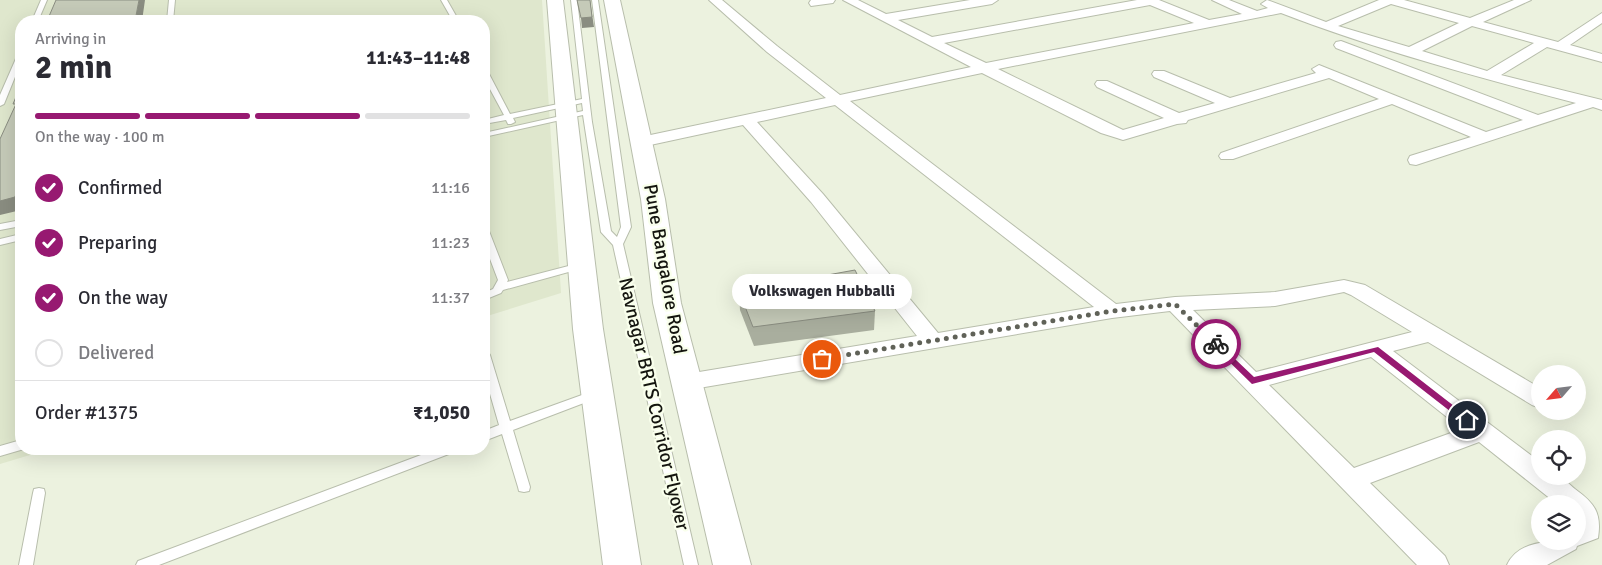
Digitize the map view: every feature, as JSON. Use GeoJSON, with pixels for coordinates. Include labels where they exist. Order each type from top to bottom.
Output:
{"type":"FeatureCollection","features":[{"type":"Feature","properties":{"kind":"main road"},"geometry":{"type":"LineString","coordinates":[[555,0],[576,109],[582,265],[597,393],[622,565]]}},
{"type":"Feature","properties":{"kind":"main road","name":"Pune Bangalore Road"},"geometry":{"type":"LineString","coordinates":[[612,0],[653,199],[667,303],[732,565]]}},
{"type":"Feature","properties":{"kind":"street"},"geometry":{"type":"LineString","coordinates":[[715,0],[772,49],[1112,311]]}},
{"type":"Feature","properties":{"kind":"street"},"geometry":{"type":"LineString","coordinates":[[815,3],[829,0]]}},
{"type":"Feature","properties":{"kind":"street"},"geometry":{"type":"LineString","coordinates":[[849,0],[1116,134],[1129,134],[1181,120],[1331,74]]}},
{"type":"Feature","properties":{"kind":"street"},"geometry":{"type":"LineString","coordinates":[[885,18],[992,0]]}},
{"type":"Feature","properties":{"kind":"street"},"geometry":{"type":"LineString","coordinates":[[1218,0],[1257,15]]}},
{"type":"Feature","properties":{"kind":"street"},"geometry":{"type":"LineString","coordinates":[[1259,0],[1279,10],[1326,26],[1489,76],[1599,102]]}},
{"type":"Feature","properties":{"kind":"street"},"geometry":{"type":"LineString","coordinates":[[1326,26],[1390,0],[1468,23],[1602,58]]}},
{"type":"Feature","properties":{"kind":"street"},"geometry":{"type":"LineString","coordinates":[[1410,52],[1468,23],[1525,0]]}},
{"type":"Feature","properties":{"kind":"street"},"geometry":{"type":"LineString","coordinates":[[931,41],[1150,1],[1208,24]]}},
{"type":"Feature","properties":{"kind":"street"},"geometry":{"type":"LineString","coordinates":[[641,142],[984,68],[1279,10]]}},
{"type":"Feature","properties":{"kind":"street"},"geometry":{"type":"LineString","coordinates":[[1560,47],[1602,17]]}},
{"type":"Feature","properties":{"kind":"street"},"geometry":{"type":"LineString","coordinates":[[1489,76],[1544,43]]}},
{"type":"Feature","properties":{"kind":"street"},"geometry":{"type":"LineString","coordinates":[[1341,46],[1536,120]]}},
{"type":"Feature","properties":{"kind":"street"},"geometry":{"type":"LineString","coordinates":[[1315,67],[1486,137]]}},
{"type":"Feature","properties":{"kind":"street"},"geometry":{"type":"LineString","coordinates":[[1159,74],[1230,104]]}},
{"type":"Feature","properties":{"kind":"street"},"geometry":{"type":"LineString","coordinates":[[1102,84],[1181,120]]}},
{"type":"Feature","properties":{"kind":"street"},"geometry":{"type":"LineString","coordinates":[[1228,156],[1394,99]]}},
{"type":"Feature","properties":{"kind":"street"},"geometry":{"type":"LineString","coordinates":[[1416,160],[1536,120],[1599,102]]}},
{"type":"Feature","properties":{"kind":"street"},"geometry":{"type":"LineString","coordinates":[[746,119],[817,198],[933,341]]}},
{"type":"Feature","properties":{"kind":"street"},"geometry":{"type":"LineString","coordinates":[[687,382],[1112,311],[1175,304],[1275,299],[1349,286],[1531,394]]}},
{"type":"Feature","properties":{"kind":"street"},"geometry":{"type":"LineString","coordinates":[[1175,304],[1436,565]]}},
{"type":"Feature","properties":{"kind":"street"},"geometry":{"type":"LineString","coordinates":[[1252,380],[1431,334]]}},
{"type":"Feature","properties":{"kind":"street"},"geometry":{"type":"LineString","coordinates":[[1375,349],[1531,469]]}},
{"type":"Feature","properties":{"kind":"street"},"geometry":{"type":"LineString","coordinates":[[1352,479],[1482,432]]}},
{"type":"Feature","properties":{"kind":"street"},"geometry":{"type":"LineString","coordinates":[[1552,485],[1565,495]]}},
{"type":"Feature","properties":{"kind":"street"},"geometry":{"type":"LineString","coordinates":[[1586,513],[1591,524],[1586,531]]}},
{"type":"Feature","properties":{"kind":"street"},"geometry":{"type":"LineString","coordinates":[[1521,565],[1549,550]]}},
{"type":"Feature","properties":{"kind":"lane"},"geometry":{"type":"LineString","coordinates":[[38,15],[44,0]]}},
{"type":"Feature","properties":{"kind":"lane"},"geometry":{"type":"LineString","coordinates":[[171,15],[172,0]]}},
{"type":"Feature","properties":{"kind":"lane"},"geometry":{"type":"LineString","coordinates":[[444,0],[453,15]]}},
{"type":"Feature","properties":{"kind":"lane"},"geometry":{"type":"LineString","coordinates":[[574,0],[576,109],[606,232],[618,244],[626,227],[595,0]]}},
{"type":"Feature","properties":{"kind":"lane"},"geometry":{"type":"LineString","coordinates":[[0,104],[15,68]]}},
{"type":"Feature","properties":{"kind":"lane"},"geometry":{"type":"LineString","coordinates":[[490,83],[514,128]]}},
{"type":"Feature","properties":{"kind":"lane"},"geometry":{"type":"LineString","coordinates":[[490,121],[576,109]]}},
{"type":"Feature","properties":{"kind":"lane"},"geometry":{"type":"LineString","coordinates":[[490,134],[576,109]]}},
{"type":"Feature","properties":{"kind":"lane"},"geometry":{"type":"LineString","coordinates":[[0,227],[15,224]]}},
{"type":"Feature","properties":{"kind":"lane"},"geometry":{"type":"LineString","coordinates":[[0,242],[15,238]]}},
{"type":"Feature","properties":{"kind":"lane","name":"Navnagar BRTS Corridor Flyover"},"geometry":{"type":"LineString","coordinates":[[618,244],[691,565]]}},
{"type":"Feature","properties":{"kind":"lane"},"geometry":{"type":"LineString","coordinates":[[490,246],[503,280],[501,287]]}},
{"type":"Feature","properties":{"kind":"lane"},"geometry":{"type":"LineString","coordinates":[[490,293],[501,287],[582,265]]}},
{"type":"Feature","properties":{"kind":"lane"},"geometry":{"type":"LineString","coordinates":[[490,376],[524,487]]}},
{"type":"Feature","properties":{"kind":"lane"},"geometry":{"type":"LineString","coordinates":[[490,434],[597,393]]}},
{"type":"Feature","properties":{"kind":"lane"},"geometry":{"type":"LineString","coordinates":[[0,451],[15,447]]}},
{"type":"Feature","properties":{"kind":"lane"},"geometry":{"type":"LineString","coordinates":[[143,565],[434,455]]}},
{"type":"Feature","properties":{"kind":"lane"},"geometry":{"type":"LineString","coordinates":[[26,565],[39,493]]}},
{"type":"Feature","properties":{"kind":"shaded area"},"geometry":{"type":"Polygon","coordinates":[[[0,0],[542,0],[561,293],[490,315],[490,15],[15,15],[15,455],[30,455],[0,464],[0,0]]]}},
{"type":"Feature","properties":{"kind":"building"},"geometry":{"type":"Polygon","coordinates":[[[56,0],[139,0],[136,15],[50,15],[56,0]]]}},
{"type":"Feature","properties":{"kind":"building"},"geometry":{"type":"Polygon","coordinates":[[[577,0],[590,0],[592,17],[581,18],[577,0]]]}},
{"type":"Feature","properties":{"kind":"building"},"geometry":{"type":"Polygon","coordinates":[[[15,106],[15,197],[0,201],[0,139],[15,106]]]}},
{"type":"Feature","properties":{"kind":"building"},"geometry":{"type":"Polygon","coordinates":[[[855,270],[875,311],[753,327],[739,291],[855,270]]]}},
{"type":"Feature","properties":{"kind":"way so far"},"geometry":{"type":"LineString","coordinates":[[822,359],[1112,311],[1175,304],[1216,344]]}},
{"type":"Feature","properties":{"kind":"place","name":"Volkswagen Hubballi"},"geometry":{"type":"Point","coordinates":[822,359]}},
{"type":"Feature","properties":{"kind":"route"},"geometry":{"type":"LineString","coordinates":[[1216,344],[1252,380],[1375,349],[1467,420]]}}]}
